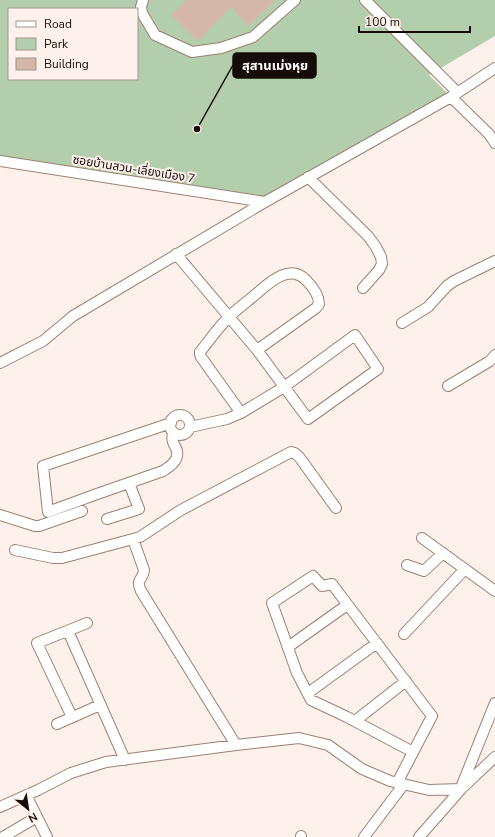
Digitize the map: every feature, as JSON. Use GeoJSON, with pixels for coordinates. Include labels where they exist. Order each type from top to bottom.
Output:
{"type":"FeatureCollection","features":[{"type":"Feature","properties":{"kind":"street"},"geometry":{"type":"LineString","coordinates":[[143,0],[141,7],[142,13],[155,34],[192,52],[221,48],[253,37],[295,0]]}},
{"type":"Feature","properties":{"kind":"street"},"geometry":{"type":"LineString","coordinates":[[365,0],[454,94],[489,134],[495,144]]}},
{"type":"Feature","properties":{"kind":"street"},"geometry":{"type":"LineString","coordinates":[[0,363],[43,341],[72,316],[176,254],[454,94],[495,68]]}},
{"type":"Feature","properties":{"kind":"street","name":"ซอยบ้านสวน-เลี่ยงเมือง 7"},"geometry":{"type":"LineString","coordinates":[[0,162],[265,202]]}},
{"type":"Feature","properties":{"kind":"street"},"geometry":{"type":"LineString","coordinates":[[308,177],[368,236],[379,252],[382,264],[379,270],[363,288]]}},
{"type":"Feature","properties":{"kind":"street"},"geometry":{"type":"LineString","coordinates":[[176,254],[257,350],[284,387],[308,419],[378,369],[355,336],[284,387],[242,413],[227,419],[190,428]]}},
{"type":"Feature","properties":{"kind":"street"},"geometry":{"type":"LineString","coordinates":[[402,323],[428,307],[450,284],[495,261]]}},
{"type":"Feature","properties":{"kind":"street"},"geometry":{"type":"LineString","coordinates":[[242,413],[201,357],[200,352],[229,317],[274,279],[279,276],[295,274],[300,275],[311,285],[319,304],[316,308],[257,350]]}},
{"type":"Feature","properties":{"kind":"street"},"geometry":{"type":"LineString","coordinates":[[448,386],[490,361],[495,355]]}},
{"type":"Feature","properties":{"kind":"street"},"geometry":{"type":"LineString","coordinates":[[172,428],[43,466],[48,512],[162,471],[173,464],[177,455],[172,442],[172,428],[174,418],[181,416],[187,418],[190,424],[190,428],[187,433],[184,434],[178,435],[172,428]]}},
{"type":"Feature","properties":{"kind":"street"},"geometry":{"type":"LineString","coordinates":[[15,550],[39,556],[57,558],[133,539],[147,533],[181,510],[291,452],[296,453],[336,508]]}},
{"type":"Feature","properties":{"kind":"street"},"geometry":{"type":"LineString","coordinates":[[107,519],[139,509],[129,483]]}},
{"type":"Feature","properties":{"kind":"street"},"geometry":{"type":"LineString","coordinates":[[0,515],[39,526],[82,511]]}},
{"type":"Feature","properties":{"kind":"street"},"geometry":{"type":"LineString","coordinates":[[422,538],[495,591]]}},
{"type":"Feature","properties":{"kind":"street"},"geometry":{"type":"LineString","coordinates":[[133,539],[144,570],[144,574],[139,581],[141,591],[236,745]]}},
{"type":"Feature","properties":{"kind":"street"},"geometry":{"type":"LineString","coordinates":[[407,565],[424,571],[443,553]]}},
{"type":"Feature","properties":{"kind":"street"},"geometry":{"type":"LineString","coordinates":[[404,634],[465,569]]}},
{"type":"Feature","properties":{"kind":"street"},"geometry":{"type":"LineString","coordinates":[[364,837],[400,784],[413,752],[432,716],[332,584],[322,586],[312,576],[272,603],[297,673],[311,700],[355,721],[413,752]]}},
{"type":"Feature","properties":{"kind":"street"},"geometry":{"type":"LineString","coordinates":[[288,647],[348,605]]}},
{"type":"Feature","properties":{"kind":"street"},"geometry":{"type":"LineString","coordinates":[[72,717],[38,643],[87,623]]}},
{"type":"Feature","properties":{"kind":"street"},"geometry":{"type":"LineString","coordinates":[[68,631],[125,760]]}},
{"type":"Feature","properties":{"kind":"street"},"geometry":{"type":"LineString","coordinates":[[308,693],[376,643]]}},
{"type":"Feature","properties":{"kind":"street"},"geometry":{"type":"LineString","coordinates":[[355,721],[406,681]]}},
{"type":"Feature","properties":{"kind":"street"},"geometry":{"type":"LineString","coordinates":[[461,789],[495,704]]}},
{"type":"Feature","properties":{"kind":"street"},"geometry":{"type":"LineString","coordinates":[[57,724],[100,705]]}},
{"type":"Feature","properties":{"kind":"street"},"geometry":{"type":"LineString","coordinates":[[0,806],[26,796],[71,773],[106,762],[299,738],[328,745],[362,769],[390,781],[429,790],[461,789]]}},
{"type":"Feature","properties":{"kind":"street"},"geometry":{"type":"LineString","coordinates":[[419,837],[461,789],[495,757]]}},
{"type":"Feature","properties":{"kind":"street"},"geometry":{"type":"LineString","coordinates":[[26,796],[47,837]]}},
{"type":"Feature","properties":{"kind":"street"},"geometry":{"type":"LineString","coordinates":[[3,837],[37,817]]}},
{"type":"Feature","properties":{"kind":"green space"},"geometry":{"type":"Polygon","coordinates":[[[0,0],[495,0],[495,36],[429,75],[451,97],[265,202],[0,161],[0,0]]]}},
{"type":"Feature","properties":{"kind":"building"},"geometry":{"type":"Polygon","coordinates":[[[186,0],[276,0],[248,26],[231,7],[198,41],[171,15],[186,0]]]}},
{"type":"Feature","properties":{"kind":"place","name":"สุสานเม่งหุย"},"geometry":{"type":"Point","coordinates":[197,129]}}]}
